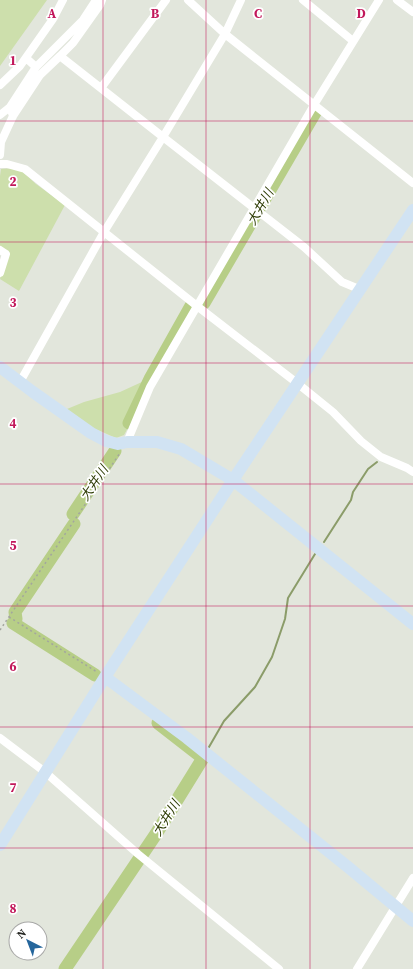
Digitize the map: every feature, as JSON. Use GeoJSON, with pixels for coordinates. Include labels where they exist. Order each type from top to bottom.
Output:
{"type":"FeatureCollection","features":[{"type":"Feature","properties":{"kind":"street"},"geometry":{"type":"LineString","coordinates":[[0,85],[20,66],[26,58],[63,0]]}},
{"type":"Feature","properties":{"kind":"street"},"geometry":{"type":"LineString","coordinates":[[0,115],[10,107],[36,67],[83,20],[96,0]]}},
{"type":"Feature","properties":{"kind":"street"},"geometry":{"type":"LineString","coordinates":[[0,155],[0,142],[13,116],[40,75],[73,43],[102,0]]}},
{"type":"Feature","properties":{"kind":"street"},"geometry":{"type":"LineString","coordinates":[[101,88],[166,0]]}},
{"type":"Feature","properties":{"kind":"street"},"geometry":{"type":"LineString","coordinates":[[188,0],[225,34],[413,183]]}},
{"type":"Feature","properties":{"kind":"street"},"geometry":{"type":"LineString","coordinates":[[20,382],[104,232],[225,34],[242,0]]}},
{"type":"Feature","properties":{"kind":"street"},"geometry":{"type":"LineString","coordinates":[[303,0],[353,41]]}},
{"type":"Feature","properties":{"kind":"street"},"geometry":{"type":"LineString","coordinates":[[127,442],[150,387],[314,105],[379,0]]}},
{"type":"Feature","properties":{"kind":"street"},"geometry":{"type":"LineString","coordinates":[[397,0],[413,12]]}},
{"type":"Feature","properties":{"kind":"street"},"geometry":{"type":"LineString","coordinates":[[60,56],[304,247],[342,282],[359,289]]}},
{"type":"Feature","properties":{"kind":"street"},"geometry":{"type":"LineString","coordinates":[[26,58],[36,67]]}},
{"type":"Feature","properties":{"kind":"street"},"geometry":{"type":"LineString","coordinates":[[10,107],[13,116]]}},
{"type":"Feature","properties":{"kind":"street"},"geometry":{"type":"LineString","coordinates":[[0,164],[7,164],[25,169],[197,306],[298,382],[333,412],[361,442],[381,457],[413,472]]}},
{"type":"Feature","properties":{"kind":"street"},"geometry":{"type":"LineString","coordinates":[[0,845],[105,677],[233,480],[413,210]]}},
{"type":"Feature","properties":{"kind":"street"},"geometry":{"type":"LineString","coordinates":[[0,250],[6,254],[0,273]]}},
{"type":"Feature","properties":{"kind":"street"},"geometry":{"type":"LineString","coordinates":[[0,367],[91,433],[106,441],[118,444],[127,442],[157,442],[181,449],[233,480],[413,624]]}},
{"type":"Feature","properties":{"kind":"street"},"geometry":{"type":"LineString","coordinates":[[105,677],[187,738],[397,906],[413,921]]}},
{"type":"Feature","properties":{"kind":"street"},"geometry":{"type":"LineString","coordinates":[[0,738],[45,772],[140,856],[280,969]]}},
{"type":"Feature","properties":{"kind":"street"},"geometry":{"type":"LineString","coordinates":[[357,969],[413,878]]}},
{"type":"Feature","properties":{"kind":"path"},"geometry":{"type":"LineString","coordinates":[[0,630],[127,442]]}},
{"type":"Feature","properties":{"kind":"path"},"geometry":{"type":"LineString","coordinates":[[9,617],[105,677]]}},
{"type":"Feature","properties":{"kind":"green space"},"geometry":{"type":"Polygon","coordinates":[[[0,0],[47,0],[0,66],[0,0]]]}},
{"type":"Feature","properties":{"kind":"green space"},"geometry":{"type":"Polygon","coordinates":[[[14,168],[23,172],[36,184],[65,205],[19,291],[0,279],[9,251],[0,247],[0,176],[1,169],[14,168]]]}},
{"type":"Feature","properties":{"kind":"green space"},"geometry":{"type":"Polygon","coordinates":[[[144,381],[147,383],[129,419],[129,426],[124,435],[116,438],[91,427],[67,409],[84,402],[120,392],[144,381]]]}},
{"type":"Feature","properties":{"kind":"waterway","name":"大井川"},"geometry":{"type":"LineString","coordinates":[[204,303],[316,111]]}},
{"type":"Feature","properties":{"kind":"waterway","name":"大井川"},"geometry":{"type":"LineString","coordinates":[[129,423],[150,379],[191,306]]}},
{"type":"Feature","properties":{"kind":"waterway","name":"大井川"},"geometry":{"type":"LineString","coordinates":[[73,514],[115,451]]}},
{"type":"Feature","properties":{"kind":"waterway"},"geometry":{"type":"LineString","coordinates":[[324,542],[351,500],[353,492],[368,469],[377,462]]}},
{"type":"Feature","properties":{"kind":"waterway","name":"大井川"},"geometry":{"type":"LineString","coordinates":[[16,619],[15,612],[74,524]]}},
{"type":"Feature","properties":{"kind":"waterway"},"geometry":{"type":"LineString","coordinates":[[209,747],[224,721],[255,687],[272,657],[285,619],[288,598],[315,554]]}},
{"type":"Feature","properties":{"kind":"waterway","name":"大井川"},"geometry":{"type":"LineString","coordinates":[[13,623],[95,675]]}},
{"type":"Feature","properties":{"kind":"waterway","name":"大井川"},"geometry":{"type":"LineString","coordinates":[[65,969],[156,834],[203,758],[158,723]]}}]}
